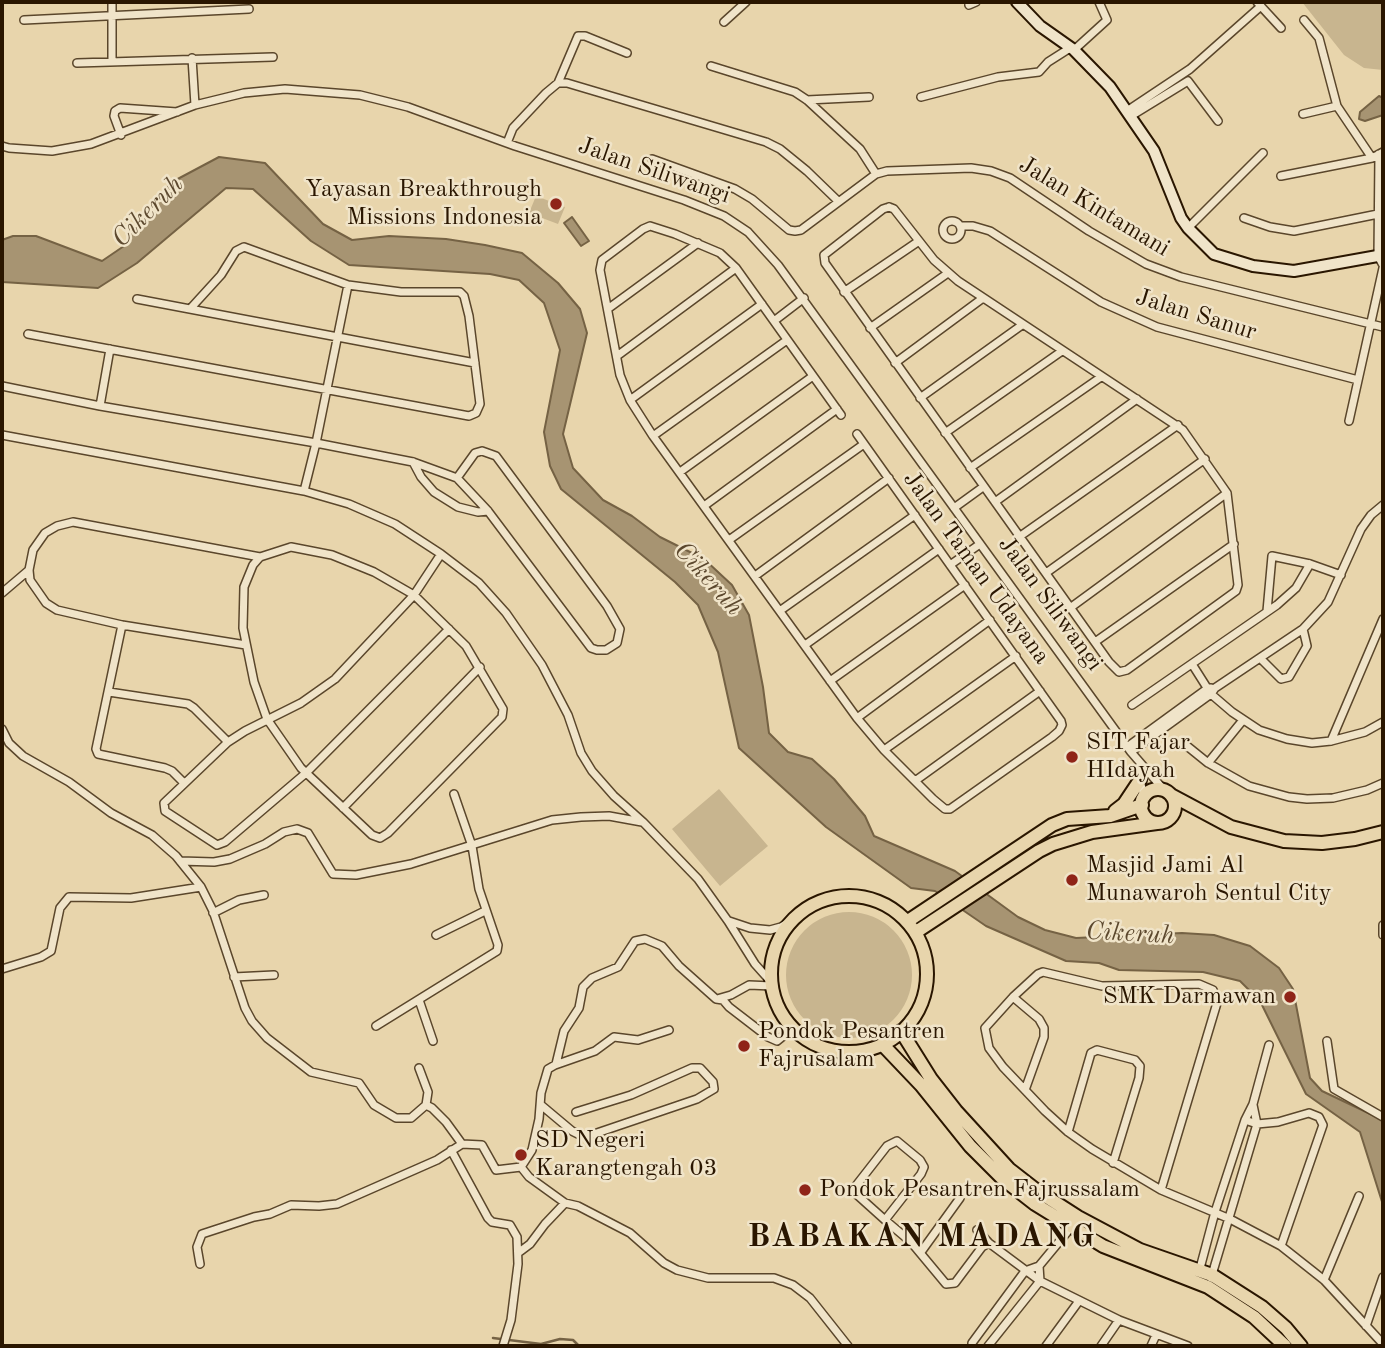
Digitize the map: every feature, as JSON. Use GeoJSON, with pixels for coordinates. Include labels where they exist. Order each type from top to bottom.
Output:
{"type":"FeatureCollection","features":[{"type":"Feature","properties":{"kind":"main road"},"geometry":{"type":"LineString","coordinates":[[1110,816],[1124,804],[1140,780]]}},
{"type":"Feature","properties":{"kind":"main road"},"geometry":{"type":"LineString","coordinates":[[912,926],[981,881],[1052,825],[1067,819],[1110,816],[1143,801],[1155,790],[1167,793],[1215,819],[1251,834],[1296,842],[1322,843],[1383,832]]}},
{"type":"Feature","properties":{"kind":"main road"},"geometry":{"type":"LineString","coordinates":[[981,881],[1067,839],[1092,832],[1165,821],[1172,815],[1175,807],[1167,793]]}},
{"type":"Feature","properties":{"kind":"main road"},"geometry":{"type":"LineString","coordinates":[[1143,801],[1146,817],[1157,822]]}},
{"type":"Feature","properties":{"kind":"main road"},"geometry":{"type":"LineString","coordinates":[[1172,815],[1190,813],[1215,819]]}},
{"type":"Feature","properties":{"kind":"main road"},"geometry":{"type":"LineString","coordinates":[[839,896],[865,897],[888,905],[912,926],[925,951],[928,973],[925,995],[916,1014],[901,1031],[883,1044],[864,1050],[845,1051],[817,1044],[793,1028],[780,1009],[772,985],[771,966],[778,940],[794,919],[814,904],[839,896]]}},
{"type":"Feature","properties":{"kind":"main road"},"geometry":{"type":"LineString","coordinates":[[901,1031],[931,1079],[956,1111],[1009,1169],[1102,1246],[1203,1279],[1262,1307],[1286,1328],[1301,1346]]}},
{"type":"Feature","properties":{"kind":"main road"},"geometry":{"type":"LineString","coordinates":[[883,1044],[921,1085],[952,1126],[1003,1179],[1035,1204],[1074,1222]]}},
{"type":"Feature","properties":{"kind":"main road"},"geometry":{"type":"LineString","coordinates":[[1203,1279],[1254,1317],[1285,1346]]}},
{"type":"Feature","properties":{"kind":"street"},"geometry":{"type":"LineString","coordinates":[[112,2],[112,61]]}},
{"type":"Feature","properties":{"kind":"street"},"geometry":{"type":"LineString","coordinates":[[724,22],[746,2]]}},
{"type":"Feature","properties":{"kind":"street"},"geometry":{"type":"LineString","coordinates":[[1017,2],[1040,26],[1072,49],[1110,87],[1154,151],[1170,195],[1188,228],[1214,254],[1236,262],[1272,269],[1306,271],[1382,261]]}},
{"type":"Feature","properties":{"kind":"street"},"geometry":{"type":"LineString","coordinates":[[920,97],[998,77],[1039,72],[1048,62],[1072,49],[1107,20],[1099,2]]}},
{"type":"Feature","properties":{"kind":"street"},"geometry":{"type":"LineString","coordinates":[[1129,114],[1190,69],[1259,4],[1281,28]]}},
{"type":"Feature","properties":{"kind":"street"},"geometry":{"type":"LineString","coordinates":[[24,20],[249,9]]}},
{"type":"Feature","properties":{"kind":"street"},"geometry":{"type":"LineString","coordinates":[[1304,20],[1320,38],[1337,106],[1378,155],[1382,261],[1349,421]]}},
{"type":"Feature","properties":{"kind":"street"},"geometry":{"type":"LineString","coordinates":[[507,143],[513,128],[558,83],[578,36],[585,36],[627,53]]}},
{"type":"Feature","properties":{"kind":"street"},"geometry":{"type":"LineString","coordinates":[[77,63],[273,57]]}},
{"type":"Feature","properties":{"kind":"street"},"geometry":{"type":"LineString","coordinates":[[192,58],[195,105]]}},
{"type":"Feature","properties":{"kind":"street"},"geometry":{"type":"LineString","coordinates":[[652,159],[735,188],[795,232],[876,174],[860,149],[795,92],[711,66]]}},
{"type":"Feature","properties":{"kind":"street"},"geometry":{"type":"LineString","coordinates":[[1129,114],[1188,81],[1218,121]]}},
{"type":"Feature","properties":{"kind":"street"},"geometry":{"type":"LineString","coordinates":[[558,83],[587,88],[766,142],[780,149],[807,171],[838,201]]}},
{"type":"Feature","properties":{"kind":"street","name":"Jalan Siliwangi"},"geometry":{"type":"LineString","coordinates":[[2,146],[52,151],[90,144],[121,135],[195,105],[244,93],[285,89],[360,95],[408,107],[724,216],[758,241],[804,298],[1129,750],[1167,793]]}},
{"type":"Feature","properties":{"kind":"street"},"geometry":{"type":"LineString","coordinates":[[807,100],[869,97]]}},
{"type":"Feature","properties":{"kind":"street"},"geometry":{"type":"LineString","coordinates":[[1303,114],[1337,106]]}},
{"type":"Feature","properties":{"kind":"street"},"geometry":{"type":"LineString","coordinates":[[121,135],[114,116],[120,107],[177,112]]}},
{"type":"Feature","properties":{"kind":"street"},"geometry":{"type":"LineString","coordinates":[[1188,228],[1263,153]]}},
{"type":"Feature","properties":{"kind":"street"},"geometry":{"type":"LineString","coordinates":[[1281,176],[1378,155]]}},
{"type":"Feature","properties":{"kind":"street","name":"Jalan Kintamani"},"geometry":{"type":"LineString","coordinates":[[876,174],[903,169],[971,168],[991,171],[1010,178],[1089,231],[1146,264],[1181,277],[1383,327]]}},
{"type":"Feature","properties":{"kind":"street"},"geometry":{"type":"LineString","coordinates":[[888,207],[894,209],[919,241],[948,273],[983,298],[1178,425],[1205,459],[1227,494],[1238,585],[1236,591],[1127,670],[1119,672],[1095,642],[825,263],[824,255],[888,207]]}},
{"type":"Feature","properties":{"kind":"street"},"geometry":{"type":"LineString","coordinates":[[1244,218],[1270,228],[1294,231],[1381,213]]}},
{"type":"Feature","properties":{"kind":"street","name":"Jalan Sanur"},"geometry":{"type":"LineString","coordinates":[[960,226],[990,231],[1112,309],[1157,327],[1358,380]]}},
{"type":"Feature","properties":{"kind":"street"},"geometry":{"type":"LineString","coordinates":[[704,506],[839,412],[736,268],[720,253],[656,228],[643,229],[602,260],[600,270],[620,375],[630,400],[653,436],[830,681],[884,750],[915,781],[1040,691]]}},
{"type":"Feature","properties":{"kind":"street"},"geometry":{"type":"LineString","coordinates":[[844,292],[919,241]]}},
{"type":"Feature","properties":{"kind":"street"},"geometry":{"type":"LineString","coordinates":[[609,308],[698,243]]}},
{"type":"Feature","properties":{"kind":"street"},"geometry":{"type":"LineString","coordinates":[[28,334],[469,416],[476,413],[480,404],[468,316],[464,296],[460,292],[401,292],[348,285],[244,247],[236,251],[221,275],[190,309]]}},
{"type":"Feature","properties":{"kind":"street"},"geometry":{"type":"LineString","coordinates":[[617,356],[736,268]]}},
{"type":"Feature","properties":{"kind":"street"},"geometry":{"type":"LineString","coordinates":[[870,328],[948,273]]}},
{"type":"Feature","properties":{"kind":"street"},"geometry":{"type":"LineString","coordinates":[[304,491],[348,285]]}},
{"type":"Feature","properties":{"kind":"street"},"geometry":{"type":"LineString","coordinates":[[774,321],[804,298]]}},
{"type":"Feature","properties":{"kind":"street"},"geometry":{"type":"LineString","coordinates":[[895,363],[983,298]]}},
{"type":"Feature","properties":{"kind":"street"},"geometry":{"type":"LineString","coordinates":[[137,299],[475,363]]}},
{"type":"Feature","properties":{"kind":"street"},"geometry":{"type":"LineString","coordinates":[[630,400],[762,304]]}},
{"type":"Feature","properties":{"kind":"street"},"geometry":{"type":"LineString","coordinates":[[920,398],[1022,325]]}},
{"type":"Feature","properties":{"kind":"street"},"geometry":{"type":"LineString","coordinates":[[653,436],[787,340]]}},
{"type":"Feature","properties":{"kind":"street"},"geometry":{"type":"LineString","coordinates":[[100,406],[110,349]]}},
{"type":"Feature","properties":{"kind":"street"},"geometry":{"type":"LineString","coordinates":[[945,433],[1062,351]]}},
{"type":"Feature","properties":{"kind":"street"},"geometry":{"type":"LineString","coordinates":[[680,472],[813,376]]}},
{"type":"Feature","properties":{"kind":"street"},"geometry":{"type":"LineString","coordinates":[[970,468],[1101,377]]}},
{"type":"Feature","properties":{"kind":"street"},"geometry":{"type":"LineString","coordinates":[[2,386],[413,462],[457,478],[488,511],[591,648],[606,650],[617,643],[620,629],[607,606],[496,456],[482,451],[475,453],[457,478]]}},
{"type":"Feature","properties":{"kind":"street"},"geometry":{"type":"LineString","coordinates":[[995,502],[1137,399]]}},
{"type":"Feature","properties":{"kind":"street"},"geometry":{"type":"LineString","coordinates":[[1019,537],[1178,425]]}},
{"type":"Feature","properties":{"kind":"street","name":"Jalan Taman Udayana"},"geometry":{"type":"LineString","coordinates":[[857,434],[1016,656],[1062,725],[1052,737],[956,806],[945,809],[915,781]]}},
{"type":"Feature","properties":{"kind":"street"},"geometry":{"type":"LineString","coordinates":[[2,435],[304,491],[349,504],[396,524],[441,554],[479,583],[506,613],[542,665],[586,762],[614,796],[698,879],[772,985]]}},
{"type":"Feature","properties":{"kind":"street"},"geometry":{"type":"LineString","coordinates":[[729,540],[864,444]]}},
{"type":"Feature","properties":{"kind":"street"},"geometry":{"type":"LineString","coordinates":[[1045,573],[1205,459]]}},
{"type":"Feature","properties":{"kind":"street"},"geometry":{"type":"LineString","coordinates":[[413,462],[434,492],[458,507],[478,512],[488,511]]}},
{"type":"Feature","properties":{"kind":"street"},"geometry":{"type":"LineString","coordinates":[[755,576],[889,478]]}},
{"type":"Feature","properties":{"kind":"street"},"geometry":{"type":"LineString","coordinates":[[954,508],[983,487]]}},
{"type":"Feature","properties":{"kind":"street"},"geometry":{"type":"LineString","coordinates":[[1070,608],[1227,494]]}},
{"type":"Feature","properties":{"kind":"street"},"geometry":{"type":"LineString","coordinates":[[1129,750],[1211,690],[1303,629],[1328,602],[1362,529],[1371,514],[1383,506]]}},
{"type":"Feature","properties":{"kind":"street"},"geometry":{"type":"LineString","coordinates":[[781,610],[915,514]]}},
{"type":"Feature","properties":{"kind":"street"},"geometry":{"type":"LineString","coordinates":[[246,645],[122,625],[57,610],[46,603],[30,580],[33,550],[45,533],[57,526],[74,522],[260,557],[291,547],[332,555],[374,572],[414,595],[466,646],[500,701],[502,717],[388,833],[380,838],[372,835],[306,773],[267,719],[254,682],[243,628],[244,587],[253,565],[260,557]]}},
{"type":"Feature","properties":{"kind":"street"},"geometry":{"type":"LineString","coordinates":[[950,565],[980,544]]}},
{"type":"Feature","properties":{"kind":"street"},"geometry":{"type":"LineString","coordinates":[[1095,642],[1234,544]]}},
{"type":"Feature","properties":{"kind":"street"},"geometry":{"type":"LineString","coordinates":[[805,645],[939,549]]}},
{"type":"Feature","properties":{"kind":"street"},"geometry":{"type":"LineString","coordinates":[[441,554],[414,595],[335,679],[301,703],[228,742],[164,803],[165,811],[217,845],[232,837],[306,773],[449,629]]}},
{"type":"Feature","properties":{"kind":"street"},"geometry":{"type":"LineString","coordinates":[[1268,611],[1272,556],[1310,564],[1341,575]]}},
{"type":"Feature","properties":{"kind":"street"},"geometry":{"type":"LineString","coordinates":[[1132,705],[1268,611],[1296,588],[1310,564]]}},
{"type":"Feature","properties":{"kind":"street"},"geometry":{"type":"LineString","coordinates":[[2,593],[29,570]]}},
{"type":"Feature","properties":{"kind":"street"},"geometry":{"type":"LineString","coordinates":[[830,681],[965,585]]}},
{"type":"Feature","properties":{"kind":"street"},"geometry":{"type":"LineString","coordinates":[[1331,741],[1383,619]]}},
{"type":"Feature","properties":{"kind":"street"},"geometry":{"type":"LineString","coordinates":[[857,718],[990,620]]}},
{"type":"Feature","properties":{"kind":"street"},"geometry":{"type":"LineString","coordinates":[[122,625],[96,750],[98,754],[165,768],[184,783]]}},
{"type":"Feature","properties":{"kind":"street"},"geometry":{"type":"LineString","coordinates":[[1260,658],[1281,678],[1289,677],[1307,646],[1303,629]]}},
{"type":"Feature","properties":{"kind":"street"},"geometry":{"type":"LineString","coordinates":[[884,750],[1016,656]]}},
{"type":"Feature","properties":{"kind":"street"},"geometry":{"type":"LineString","coordinates":[[1192,664],[1211,690],[1242,720],[1259,730],[1287,739],[1312,743],[1331,741],[1366,732],[1383,722]]}},
{"type":"Feature","properties":{"kind":"street"},"geometry":{"type":"LineString","coordinates":[[343,808],[480,667]]}},
{"type":"Feature","properties":{"kind":"street"},"geometry":{"type":"LineString","coordinates":[[108,692],[188,704],[228,742]]}},
{"type":"Feature","properties":{"kind":"street"},"geometry":{"type":"LineString","coordinates":[[1208,762],[1242,720]]}},
{"type":"Feature","properties":{"kind":"street"},"geometry":{"type":"LineString","coordinates":[[2,729],[9,743],[23,756],[69,782],[111,813],[152,835],[180,861],[201,887],[213,913],[241,1000],[252,1021],[267,1038],[311,1072],[359,1083],[374,1105],[396,1118],[411,1118],[426,1105],[428,1092],[419,1068]]}},
{"type":"Feature","properties":{"kind":"street"},"geometry":{"type":"LineString","coordinates":[[1187,747],[1208,762],[1259,790],[1307,799],[1346,796],[1383,783]]}},
{"type":"Feature","properties":{"kind":"street"},"geometry":{"type":"LineString","coordinates":[[1140,764],[1143,801]]}},
{"type":"Feature","properties":{"kind":"street"},"geometry":{"type":"LineString","coordinates":[[376,1026],[497,951],[498,945],[485,911],[475,872],[472,846],[454,794]]}},
{"type":"Feature","properties":{"kind":"street"},"geometry":{"type":"LineString","coordinates":[[180,861],[214,862],[230,859],[284,832],[297,829],[308,833],[333,874],[356,875],[472,846],[552,820],[609,817],[643,822]]}},
{"type":"Feature","properties":{"kind":"street"},"geometry":{"type":"LineString","coordinates":[[2,968],[41,957],[51,951],[60,908],[69,897],[131,898],[201,887]]}},
{"type":"Feature","properties":{"kind":"street"},"geometry":{"type":"LineString","coordinates":[[213,913],[239,900],[264,895]]}},
{"type":"Feature","properties":{"kind":"street"},"geometry":{"type":"LineString","coordinates":[[436,934],[485,911]]}},
{"type":"Feature","properties":{"kind":"street"},"geometry":{"type":"LineString","coordinates":[[729,921],[750,928],[770,930],[794,919]]}},
{"type":"Feature","properties":{"kind":"street"},"geometry":{"type":"LineString","coordinates":[[1383,925],[1383,935]]}},
{"type":"Feature","properties":{"kind":"street"},"geometry":{"type":"LineString","coordinates":[[556,1064],[564,1031],[579,1008],[583,988],[592,978],[618,967],[635,941],[645,939],[662,946],[679,966],[716,999],[723,1000],[737,1014],[777,1041],[793,1028]]}},
{"type":"Feature","properties":{"kind":"street"},"geometry":{"type":"LineString","coordinates":[[1161,1189],[1217,1003],[1213,990],[1199,984],[1102,986],[1043,972],[1035,976],[985,1028],[989,1048],[1003,1067],[1068,1132],[1113,1163],[1161,1189],[1230,1219],[1282,1246],[1324,1280],[1382,1344]]}},
{"type":"Feature","properties":{"kind":"street"},"geometry":{"type":"LineString","coordinates":[[234,976],[274,975]]}},
{"type":"Feature","properties":{"kind":"street"},"geometry":{"type":"LineString","coordinates":[[716,999],[731,995],[749,985],[772,985]]}},
{"type":"Feature","properties":{"kind":"street"},"geometry":{"type":"LineString","coordinates":[[1013,997],[1040,1019],[1044,1028],[1044,1037],[1025,1090]]}},
{"type":"Feature","properties":{"kind":"street"},"geometry":{"type":"LineString","coordinates":[[419,1000],[433,1041]]}},
{"type":"Feature","properties":{"kind":"street"},"geometry":{"type":"LineString","coordinates":[[521,1167],[532,1150],[548,1069],[595,1051],[614,1037],[638,1041],[669,1030]]}},
{"type":"Feature","properties":{"kind":"street"},"geometry":{"type":"LineString","coordinates":[[1327,1041],[1334,1089],[1383,1117]]}},
{"type":"Feature","properties":{"kind":"street"},"geometry":{"type":"LineString","coordinates":[[1203,1279],[1215,1212],[1245,1120],[1253,1104],[1269,1045]]}},
{"type":"Feature","properties":{"kind":"street"},"geometry":{"type":"LineString","coordinates":[[1068,1132],[1091,1053],[1097,1049],[1138,1063],[1139,1078],[1113,1163]]}},
{"type":"Feature","properties":{"kind":"street"},"geometry":{"type":"LineString","coordinates":[[541,1105],[572,1131],[582,1136],[592,1135],[706,1094],[714,1089],[713,1082],[700,1068],[692,1068],[631,1095],[576,1112]]}},
{"type":"Feature","properties":{"kind":"street"},"geometry":{"type":"LineString","coordinates":[[1203,1279],[1230,1219],[1257,1124],[1253,1104]]}},
{"type":"Feature","properties":{"kind":"street"},"geometry":{"type":"LineString","coordinates":[[426,1105],[446,1122],[462,1144]]}},
{"type":"Feature","properties":{"kind":"street"},"geometry":{"type":"LineString","coordinates":[[1245,1120],[1257,1124],[1278,1122],[1309,1113],[1319,1117],[1323,1125],[1282,1246]]}},
{"type":"Feature","properties":{"kind":"street"},"geometry":{"type":"LineString","coordinates":[[885,1220],[924,1167],[920,1160],[897,1140],[887,1146],[854,1191],[885,1220],[921,1252],[943,1281],[952,1285],[984,1245],[989,1243]]}},
{"type":"Feature","properties":{"kind":"street"},"geometry":{"type":"LineString","coordinates":[[200,1264],[197,1247],[202,1234],[270,1214],[290,1205],[337,1204],[438,1160],[462,1144],[482,1145],[496,1170],[521,1167]]}},
{"type":"Feature","properties":{"kind":"street"},"geometry":{"type":"LineString","coordinates":[[451,1150],[492,1222],[510,1225],[514,1230],[518,1264],[505,1341]]}},
{"type":"Feature","properties":{"kind":"street"},"geometry":{"type":"LineString","coordinates":[[521,1167],[529,1177],[565,1203],[578,1206],[616,1224],[664,1263],[689,1275],[708,1278],[774,1278],[793,1285],[810,1297],[848,1346]]}},
{"type":"Feature","properties":{"kind":"street"},"geometry":{"type":"LineString","coordinates":[[1324,1280],[1359,1196]]}},
{"type":"Feature","properties":{"kind":"street"},"geometry":{"type":"LineString","coordinates":[[921,1252],[960,1198]]}},
{"type":"Feature","properties":{"kind":"street"},"geometry":{"type":"LineString","coordinates":[[518,1253],[530,1244],[565,1203]]}},
{"type":"Feature","properties":{"kind":"street"},"geometry":{"type":"LineString","coordinates":[[972,1346],[1025,1272],[1039,1266],[1074,1222]]}},
{"type":"Feature","properties":{"kind":"street"},"geometry":{"type":"LineString","coordinates":[[977,1230],[989,1243],[1040,1281],[1119,1320],[1188,1346]]}},
{"type":"Feature","properties":{"kind":"street"},"geometry":{"type":"LineString","coordinates":[[988,1346],[1040,1281],[1039,1266]]}},
{"type":"Feature","properties":{"kind":"street"},"geometry":{"type":"LineString","coordinates":[[1366,1326],[1383,1276]]}},
{"type":"Feature","properties":{"kind":"street"},"geometry":{"type":"LineString","coordinates":[[1046,1346],[1079,1301]]}},
{"type":"Feature","properties":{"kind":"street"},"geometry":{"type":"LineString","coordinates":[[1101,1346],[1119,1320]]}},
{"type":"Feature","properties":{"kind":"street"},"geometry":{"type":"LineString","coordinates":[[1151,1346],[1156,1335]]}},
{"type":"Feature","properties":{"kind":"shaded area"},"geometry":{"type":"Polygon","coordinates":[[[1302,2],[1383,2],[1383,70],[1364,68],[1344,55],[1302,2]]]}},
{"type":"Feature","properties":{"kind":"shaded area"},"geometry":{"type":"Polygon","coordinates":[[[536,196],[565,207],[558,224],[529,213],[536,196]]]}},
{"type":"Feature","properties":{"kind":"shaded area"},"geometry":{"type":"Polygon","coordinates":[[[719,789],[768,846],[720,886],[672,829],[719,789]]]}},
{"type":"Feature","properties":{"kind":"shaded area"},"geometry":{"type":"Polygon","coordinates":[[[849,912],[873,917],[893,931],[907,951],[912,975],[907,999],[893,1019],[873,1033],[849,1038],[825,1033],[805,1019],[791,999],[786,975],[791,951],[805,931],[825,917],[849,912]]]}},
{"type":"Feature","properties":{"kind":"water"},"geometry":{"type":"Polygon","coordinates":[[[1379,96],[1383,98],[1383,115],[1365,121],[1359,119],[1360,112],[1379,96]]]}},
{"type":"Feature","properties":{"kind":"water","name":"Cikeruh"},"geometry":{"type":"Polygon","coordinates":[[[219,157],[265,163],[323,224],[352,240],[389,236],[446,239],[485,245],[522,253],[558,283],[580,309],[587,333],[563,434],[573,468],[603,500],[632,516],[660,537],[704,559],[732,585],[749,615],[769,733],[788,752],[812,759],[834,779],[865,816],[874,836],[955,871],[1018,917],[1045,930],[1076,938],[1182,933],[1214,935],[1250,946],[1279,968],[1293,989],[1310,1078],[1322,1091],[1383,1120],[1383,1205],[1360,1132],[1306,1094],[1260,1001],[1240,981],[1203,972],[1119,970],[1099,963],[1066,961],[986,926],[935,891],[911,888],[826,827],[739,748],[718,652],[698,605],[675,582],[561,489],[550,466],[544,432],[560,350],[544,303],[519,280],[490,274],[349,265],[311,241],[253,189],[226,188],[137,263],[98,288],[2,282],[2,240],[13,236],[36,236],[102,261],[124,246],[142,218],[172,182],[219,157]]]}},
{"type":"Feature","properties":{"kind":"water"},"geometry":{"type":"Polygon","coordinates":[[[572,217],[589,241],[581,246],[564,223],[572,217]]]}},
{"type":"Feature","properties":{"kind":"waterway"},"geometry":{"type":"LineString","coordinates":[[493,1338],[541,1344],[560,1339],[573,1340],[579,1346]]}},
{"type":"Feature","properties":{"kind":"place","name":"Yayasan Breakthrough Missions Indonesia"},"geometry":{"type":"Point","coordinates":[556,204]}},
{"type":"Feature","properties":{"kind":"place","name":"SIT Fajar HIdayah"},"geometry":{"type":"Point","coordinates":[1072,757]}},
{"type":"Feature","properties":{"kind":"place","name":"Masjid Jami Al Munawaroh Sentul City"},"geometry":{"type":"Point","coordinates":[1072,880]}},
{"type":"Feature","properties":{"kind":"place","name":"SMK Darmawan"},"geometry":{"type":"Point","coordinates":[1290,997]}},
{"type":"Feature","properties":{"kind":"place","name":"Pondok Pesantren Fajrusalam"},"geometry":{"type":"Point","coordinates":[744,1046]}},
{"type":"Feature","properties":{"kind":"place","name":"SD Negeri Karangtengah 03"},"geometry":{"type":"Point","coordinates":[521,1155]}},
{"type":"Feature","properties":{"kind":"place","name":"Pondok Pesantren Fajrussalam"},"geometry":{"type":"Point","coordinates":[805,1190]}},
{"type":"Feature","properties":{"kind":"district","name":"BABAKAN MADANG"},"geometry":{"type":"Point","coordinates":[922,1238]}}]}
